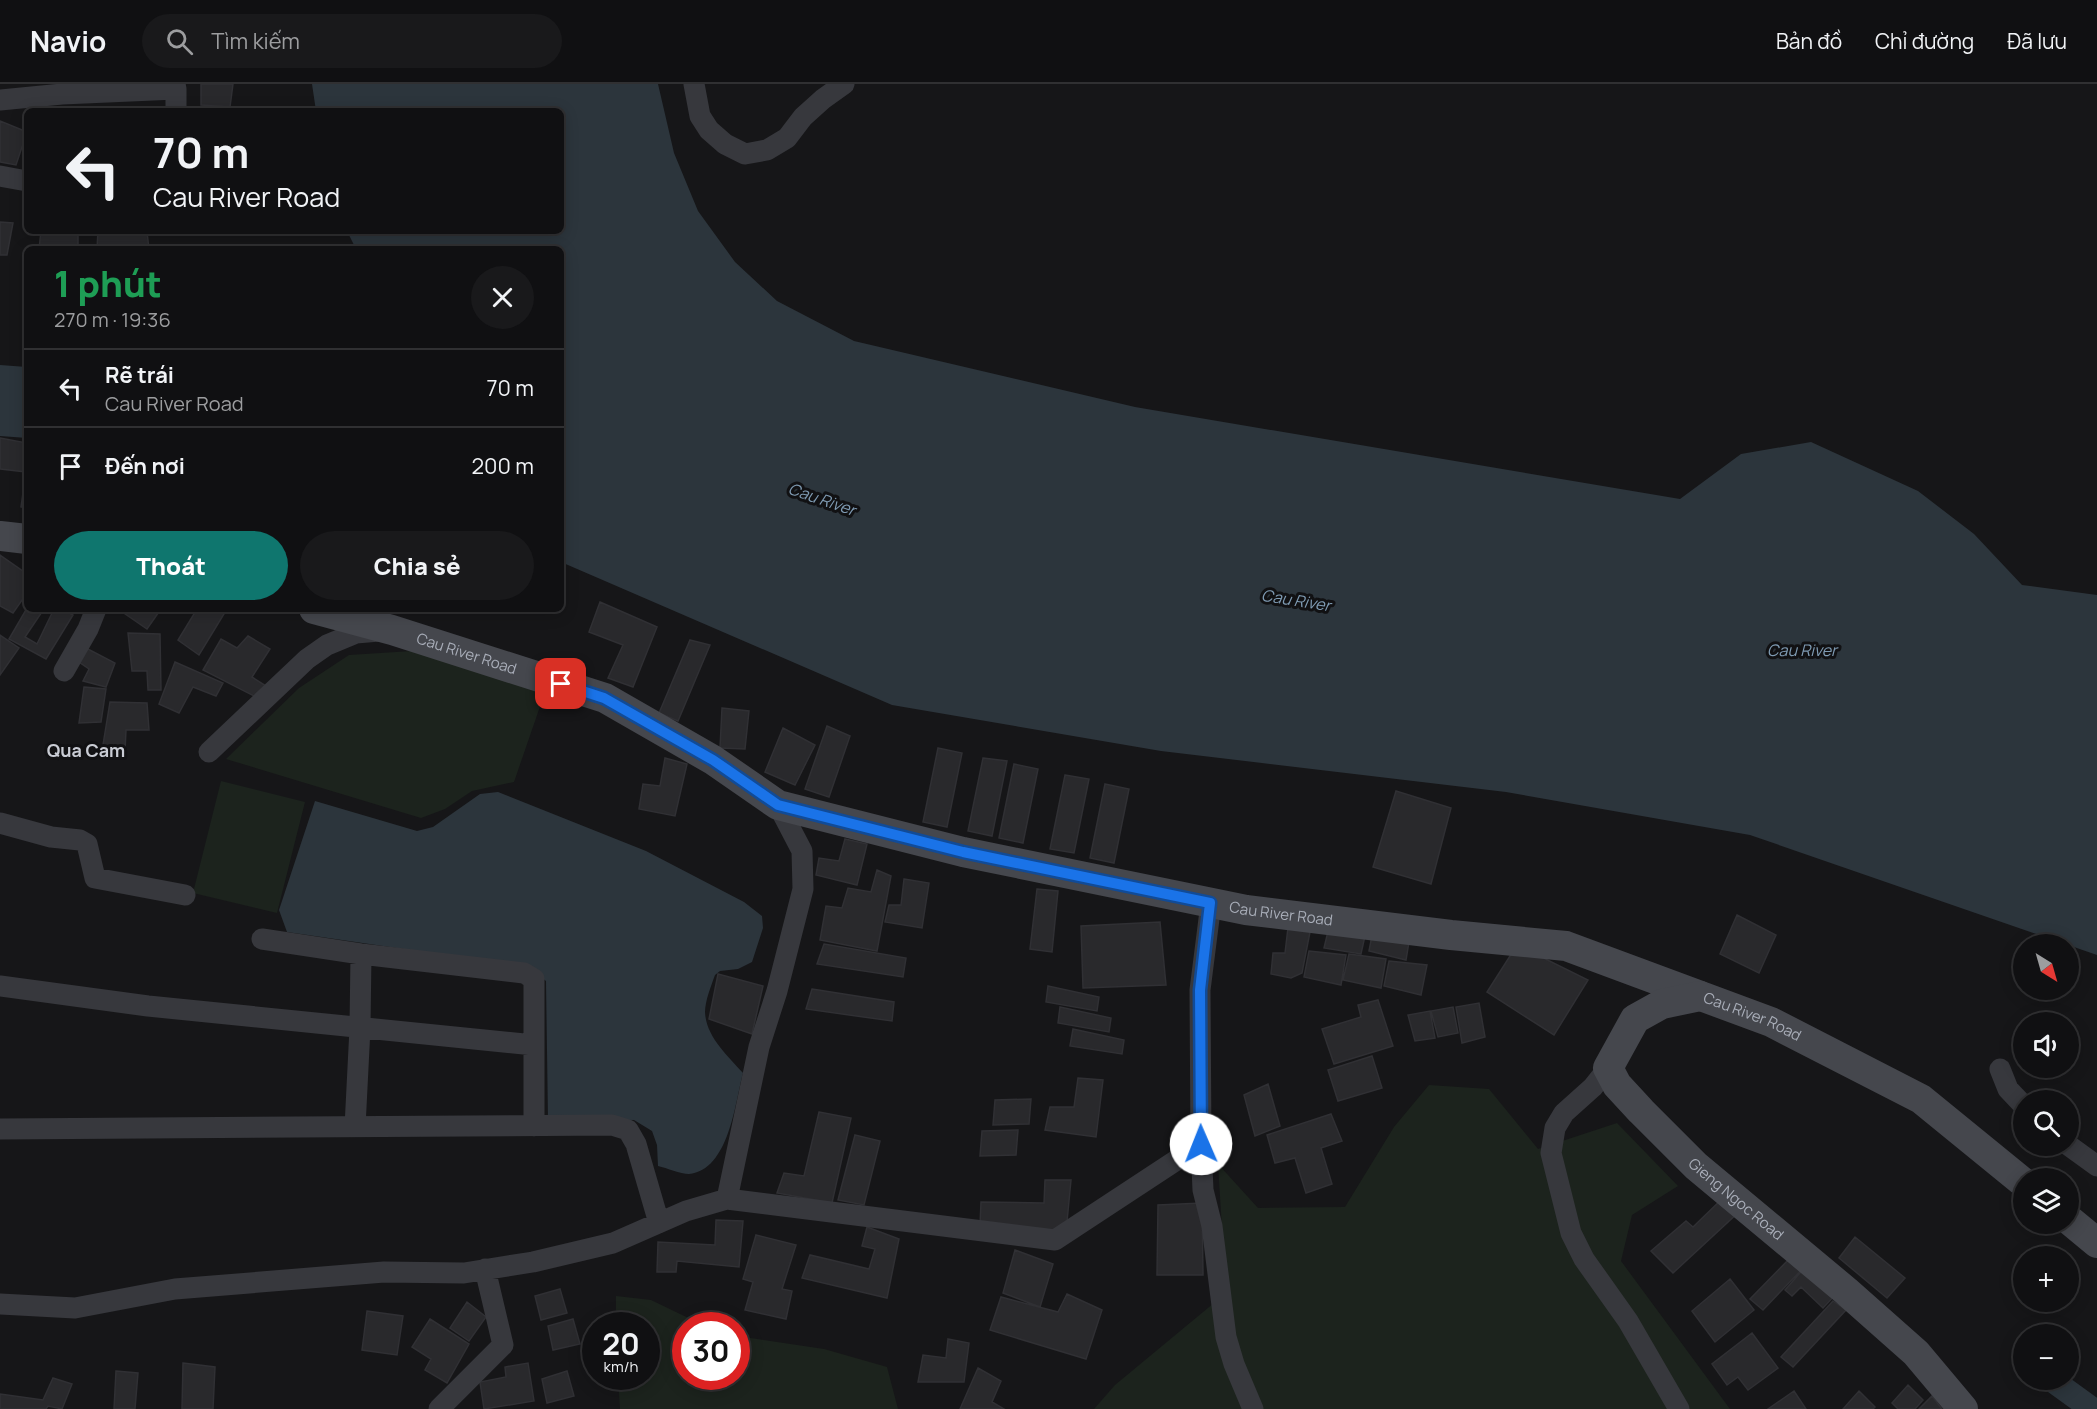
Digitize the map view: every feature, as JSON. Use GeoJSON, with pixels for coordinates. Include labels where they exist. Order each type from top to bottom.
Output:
{"type":"FeatureCollection","features":[{"type":"Feature","properties":{"kind":"main road"},"geometry":{"type":"LineString","coordinates":[[0,536],[24,539]]}},
{"type":"Feature","properties":{"kind":"main road","name":"Cau River Road"},"geometry":{"type":"LineString","coordinates":[[325,612],[392,630],[604,698],[713,760],[778,805],[963,852],[1246,910],[1566,946],[1771,1022],[1921,1098],[2013,1174]]}},
{"type":"Feature","properties":{"kind":"main road"},"geometry":{"type":"LineString","coordinates":[[1608,1068],[1635,1019],[1662,1004],[1700,996]]}},
{"type":"Feature","properties":{"kind":"main road","name":"Gieng Ngoc Road"},"geometry":{"type":"LineString","coordinates":[[1608,1068],[1617,1085],[1696,1166],[1846,1291],[1916,1353],[1963,1409]]}},
{"type":"Feature","properties":{"kind":"main road"},"geometry":{"type":"LineString","coordinates":[[2079,1222],[2097,1243]]}},
{"type":"Feature","properties":{"kind":"street"},"geometry":{"type":"LineString","coordinates":[[694,84],[700,116],[709,130],[725,144],[745,154],[767,150],[787,138],[823,99],[844,84]]}},
{"type":"Feature","properties":{"kind":"street"},"geometry":{"type":"LineString","coordinates":[[0,100],[176,86],[176,108]]}},
{"type":"Feature","properties":{"kind":"street"},"geometry":{"type":"LineString","coordinates":[[0,176],[24,180]]}},
{"type":"Feature","properties":{"kind":"street"},"geometry":{"type":"LineString","coordinates":[[64,671],[88,629],[95,612]]}},
{"type":"Feature","properties":{"kind":"street"},"geometry":{"type":"LineString","coordinates":[[209,752],[307,659],[327,645],[356,633],[392,630]]}},
{"type":"Feature","properties":{"kind":"street"},"geometry":{"type":"LineString","coordinates":[[727,1199],[759,1047],[777,991],[803,889],[802,850],[778,805]]}},
{"type":"Feature","properties":{"kind":"street"},"geometry":{"type":"LineString","coordinates":[[0,823],[51,837],[80,840],[87,844],[95,878],[185,895]]}},
{"type":"Feature","properties":{"kind":"street"},"geometry":{"type":"LineString","coordinates":[[1210,903],[1200,990],[1203,1190],[1212,1226],[1226,1337],[1234,1364],[1253,1409]]}},
{"type":"Feature","properties":{"kind":"street"},"geometry":{"type":"LineString","coordinates":[[262,939],[361,954],[524,973],[534,979],[534,1126]]}},
{"type":"Feature","properties":{"kind":"street"},"geometry":{"type":"LineString","coordinates":[[355,1127],[361,954]]}},
{"type":"Feature","properties":{"kind":"street"},"geometry":{"type":"LineString","coordinates":[[0,986],[148,1006],[534,1046]]}},
{"type":"Feature","properties":{"kind":"street"},"geometry":{"type":"LineString","coordinates":[[1608,1068],[1593,1087],[1564,1113],[1555,1128],[1551,1153],[1571,1233],[1584,1259],[1628,1321],[1679,1409]]}},
{"type":"Feature","properties":{"kind":"street"},"geometry":{"type":"LineString","coordinates":[[2000,1069],[2008,1089],[2013,1094]]}},
{"type":"Feature","properties":{"kind":"street"},"geometry":{"type":"LineString","coordinates":[[0,1129],[612,1125],[628,1130],[636,1144],[659,1223]]}},
{"type":"Feature","properties":{"kind":"street"},"geometry":{"type":"LineString","coordinates":[[0,1304],[75,1308],[175,1289],[384,1272],[464,1273],[533,1262],[613,1243],[686,1211],[727,1199],[1055,1240],[1201,1144]]}},
{"type":"Feature","properties":{"kind":"street"},"geometry":{"type":"LineString","coordinates":[[2079,1154],[2097,1166]]}},
{"type":"Feature","properties":{"kind":"street"},"geometry":{"type":"LineString","coordinates":[[439,1409],[503,1345],[485,1269]]}},
{"type":"Feature","properties":{"kind":"shaded area"},"geometry":{"type":"Polygon","coordinates":[[[412,651],[545,692],[514,782],[472,791],[445,809],[421,818],[226,759],[299,688],[349,655],[412,651]]]}},
{"type":"Feature","properties":{"kind":"shaded area"},"geometry":{"type":"Polygon","coordinates":[[[221,781],[305,802],[277,913],[193,893],[221,781]]]}},
{"type":"Feature","properties":{"kind":"shaded area"},"geometry":{"type":"Polygon","coordinates":[[[1429,1085],[1489,1089],[1538,1149],[1617,1123],[1678,1186],[1632,1215],[1621,1261],[1730,1409],[1094,1409],[1115,1385],[1226,1293],[1218,1164],[1258,1208],[1345,1207],[1394,1127],[1429,1085]]]}},
{"type":"Feature","properties":{"kind":"shaded area"},"geometry":{"type":"Polygon","coordinates":[[[616,1296],[651,1300],[676,1312],[672,1312],[672,1390],[750,1390],[750,1338],[824,1349],[887,1367],[898,1409],[620,1409],[619,1390],[660,1390],[660,1312],[616,1312],[616,1296]]]}},
{"type":"Feature","properties":{"kind":"water","name":"Cau River"},"geometry":{"type":"Polygon","coordinates":[[[312,84],[658,84],[674,153],[698,211],[735,262],[777,301],[854,341],[1135,407],[1680,499],[1741,454],[1811,442],[1918,491],[1974,534],[2022,585],[2097,595],[2097,955],[2079,949],[2079,934],[2036,934],[1750,835],[1506,792],[1161,751],[892,705],[564,563],[564,246],[354,246],[348,234],[564,234],[564,108],[316,108],[312,84]]]}},
{"type":"Feature","properties":{"kind":"water"},"geometry":{"type":"Polygon","coordinates":[[[0,365],[24,367],[24,438],[0,436],[0,365]]]}},
{"type":"Feature","properties":{"kind":"water"},"geometry":{"type":"Polygon","coordinates":[[[498,792],[646,851],[744,902],[762,916],[763,928],[752,962],[738,969],[720,971],[715,975],[707,998],[705,1012],[709,1030],[743,1073],[733,1117],[722,1148],[713,1161],[702,1170],[685,1174],[658,1166],[657,1145],[652,1131],[634,1120],[548,1119],[546,981],[528,967],[287,932],[279,910],[315,801],[417,831],[433,827],[480,794],[498,792]]]}},
{"type":"Feature","properties":{"kind":"building"},"geometry":{"type":"Polygon","coordinates":[[[201,84],[233,84],[230,107],[201,105],[201,84]]]}},
{"type":"Feature","properties":{"kind":"building"},"geometry":{"type":"Polygon","coordinates":[[[0,121],[24,131],[24,141],[16,165],[0,162],[0,121]]]}},
{"type":"Feature","properties":{"kind":"building"},"geometry":{"type":"Polygon","coordinates":[[[0,222],[13,223],[7,255],[0,255],[0,222]]]}},
{"type":"Feature","properties":{"kind":"building"},"geometry":{"type":"Polygon","coordinates":[[[41,234],[78,234],[78,246],[39,246],[41,234]]]}},
{"type":"Feature","properties":{"kind":"building"},"geometry":{"type":"Polygon","coordinates":[[[98,234],[147,234],[149,246],[97,246],[98,234]]]}},
{"type":"Feature","properties":{"kind":"building"},"geometry":{"type":"Polygon","coordinates":[[[0,438],[24,442],[24,472],[0,469],[0,438]]]}},
{"type":"Feature","properties":{"kind":"building"},"geometry":{"type":"Polygon","coordinates":[[[24,486],[24,508],[21,507],[24,486]]]}},
{"type":"Feature","properties":{"kind":"building"},"geometry":{"type":"Polygon","coordinates":[[[0,555],[24,572],[24,597],[13,613],[0,606],[0,555]]]}},
{"type":"Feature","properties":{"kind":"building"},"geometry":{"type":"Polygon","coordinates":[[[600,602],[657,627],[633,687],[608,678],[623,645],[589,632],[600,602]]]}},
{"type":"Feature","properties":{"kind":"building"},"geometry":{"type":"Polygon","coordinates":[[[25,612],[42,612],[25,637],[37,644],[53,612],[68,612],[73,615],[46,659],[9,639],[25,612]]]}},
{"type":"Feature","properties":{"kind":"building"},"geometry":{"type":"Polygon","coordinates":[[[122,612],[159,612],[147,629],[122,612]]]}},
{"type":"Feature","properties":{"kind":"building"},"geometry":{"type":"Polygon","coordinates":[[[195,612],[225,612],[199,655],[178,640],[195,612]]]}},
{"type":"Feature","properties":{"kind":"building"},"geometry":{"type":"Polygon","coordinates":[[[128,633],[160,634],[161,690],[148,690],[147,671],[132,671],[128,633]]]}},
{"type":"Feature","properties":{"kind":"building"},"geometry":{"type":"Polygon","coordinates":[[[0,635],[19,648],[0,675],[0,635]]]}},
{"type":"Feature","properties":{"kind":"building"},"geometry":{"type":"Polygon","coordinates":[[[248,636],[270,649],[252,677],[266,686],[258,698],[203,670],[221,639],[237,648],[248,636]]]}},
{"type":"Feature","properties":{"kind":"building"},"geometry":{"type":"Polygon","coordinates":[[[690,640],[710,645],[678,721],[659,713],[690,640]]]}},
{"type":"Feature","properties":{"kind":"building"},"geometry":{"type":"Polygon","coordinates":[[[84,647],[115,663],[106,687],[83,681],[89,669],[76,660],[84,647]]]}},
{"type":"Feature","properties":{"kind":"building"},"geometry":{"type":"Polygon","coordinates":[[[175,662],[223,683],[216,696],[193,687],[179,713],[159,704],[175,662]]]}},
{"type":"Feature","properties":{"kind":"building"},"geometry":{"type":"Polygon","coordinates":[[[84,687],[106,689],[101,722],[79,723],[84,687]]]}},
{"type":"Feature","properties":{"kind":"building"},"geometry":{"type":"Polygon","coordinates":[[[110,702],[147,703],[149,730],[126,730],[125,751],[102,751],[110,702]]]}},
{"type":"Feature","properties":{"kind":"building"},"geometry":{"type":"Polygon","coordinates":[[[722,708],[749,711],[745,749],[720,748],[722,708]]]}},
{"type":"Feature","properties":{"kind":"building"},"geometry":{"type":"Polygon","coordinates":[[[827,726],[850,736],[829,797],[805,789],[827,726]]]}},
{"type":"Feature","properties":{"kind":"building"},"geometry":{"type":"Polygon","coordinates":[[[783,728],[815,745],[795,785],[765,772],[783,728]]]}},
{"type":"Feature","properties":{"kind":"building"},"geometry":{"type":"Polygon","coordinates":[[[938,748],[962,753],[947,827],[923,822],[938,748]]]}},
{"type":"Feature","properties":{"kind":"building"},"geometry":{"type":"Polygon","coordinates":[[[665,758],[687,764],[675,816],[639,809],[643,784],[660,786],[665,758]]]}},
{"type":"Feature","properties":{"kind":"building"},"geometry":{"type":"Polygon","coordinates":[[[983,758],[1007,761],[992,836],[968,831],[983,758]]]}},
{"type":"Feature","properties":{"kind":"building"},"geometry":{"type":"Polygon","coordinates":[[[1014,764],[1038,769],[1023,843],[999,838],[1014,764]]]}},
{"type":"Feature","properties":{"kind":"building"},"geometry":{"type":"Polygon","coordinates":[[[1065,775],[1089,779],[1074,853],[1050,849],[1065,775]]]}},
{"type":"Feature","properties":{"kind":"building"},"geometry":{"type":"Polygon","coordinates":[[[1105,784],[1129,789],[1114,863],[1090,858],[1105,784]]]}},
{"type":"Feature","properties":{"kind":"building"},"geometry":{"type":"Polygon","coordinates":[[[1396,791],[1451,808],[1431,884],[1373,867],[1396,791]]]}},
{"type":"Feature","properties":{"kind":"building"},"geometry":{"type":"Polygon","coordinates":[[[845,839],[867,844],[857,885],[816,875],[819,858],[839,861],[845,839]]]}},
{"type":"Feature","properties":{"kind":"building"},"geometry":{"type":"Polygon","coordinates":[[[877,870],[891,876],[877,951],[820,940],[826,906],[842,908],[848,888],[871,892],[877,870]]]}},
{"type":"Feature","properties":{"kind":"building"},"geometry":{"type":"Polygon","coordinates":[[[904,879],[929,883],[922,928],[885,922],[889,905],[901,905],[904,879]]]}},
{"type":"Feature","properties":{"kind":"building"},"geometry":{"type":"Polygon","coordinates":[[[1037,889],[1058,891],[1052,952],[1030,949],[1037,889]]]}},
{"type":"Feature","properties":{"kind":"building"},"geometry":{"type":"Polygon","coordinates":[[[1737,915],[1776,935],[1759,973],[1720,954],[1737,915]]]}},
{"type":"Feature","properties":{"kind":"building"},"geometry":{"type":"Polygon","coordinates":[[[1289,919],[1312,922],[1302,973],[1291,978],[1271,974],[1273,953],[1285,953],[1289,919]]]}},
{"type":"Feature","properties":{"kind":"building"},"geometry":{"type":"Polygon","coordinates":[[[1160,922],[1166,985],[1083,988],[1081,926],[1160,922]]]}},
{"type":"Feature","properties":{"kind":"building"},"geometry":{"type":"Polygon","coordinates":[[[1330,923],[1367,927],[1361,954],[1324,948],[1330,923]]]}},
{"type":"Feature","properties":{"kind":"building"},"geometry":{"type":"Polygon","coordinates":[[[1374,925],[1411,930],[1406,960],[1369,951],[1374,925]]]}},
{"type":"Feature","properties":{"kind":"building"},"geometry":{"type":"Polygon","coordinates":[[[824,944],[906,958],[903,977],[817,964],[824,944]]]}},
{"type":"Feature","properties":{"kind":"building"},"geometry":{"type":"Polygon","coordinates":[[[1517,945],[1588,980],[1554,1035],[1487,992],[1517,945]]]}},
{"type":"Feature","properties":{"kind":"building"},"geometry":{"type":"Polygon","coordinates":[[[1309,951],[1346,955],[1341,985],[1304,977],[1309,951]]]}},
{"type":"Feature","properties":{"kind":"building"},"geometry":{"type":"Polygon","coordinates":[[[1349,954],[1386,959],[1381,988],[1343,980],[1349,954]]]}},
{"type":"Feature","properties":{"kind":"building"},"geometry":{"type":"Polygon","coordinates":[[[1389,961],[1427,965],[1421,995],[1384,986],[1389,961]]]}},
{"type":"Feature","properties":{"kind":"building"},"geometry":{"type":"Polygon","coordinates":[[[718,974],[763,986],[752,1034],[709,1019],[718,974]]]}},
{"type":"Feature","properties":{"kind":"building"},"geometry":{"type":"Polygon","coordinates":[[[1048,986],[1099,997],[1097,1011],[1046,1002],[1048,986]]]}},
{"type":"Feature","properties":{"kind":"building"},"geometry":{"type":"Polygon","coordinates":[[[812,989],[894,1002],[892,1021],[806,1009],[812,989]]]}},
{"type":"Feature","properties":{"kind":"building"},"geometry":{"type":"Polygon","coordinates":[[[1378,1000],[1393,1046],[1334,1064],[1322,1029],[1361,1017],[1358,1005],[1378,1000]]]}},
{"type":"Feature","properties":{"kind":"building"},"geometry":{"type":"Polygon","coordinates":[[[1479,1003],[1485,1037],[1462,1043],[1456,1007],[1479,1003]]]}},
{"type":"Feature","properties":{"kind":"building"},"geometry":{"type":"Polygon","coordinates":[[[1060,1007],[1111,1018],[1109,1032],[1058,1023],[1060,1007]]]}},
{"type":"Feature","properties":{"kind":"building"},"geometry":{"type":"Polygon","coordinates":[[[1453,1007],[1458,1033],[1438,1037],[1431,1011],[1453,1007]]]}},
{"type":"Feature","properties":{"kind":"building"},"geometry":{"type":"Polygon","coordinates":[[[1430,1011],[1435,1038],[1415,1041],[1408,1015],[1430,1011]]]}},
{"type":"Feature","properties":{"kind":"building"},"geometry":{"type":"Polygon","coordinates":[[[1073,1029],[1124,1040],[1122,1054],[1070,1046],[1073,1029]]]}},
{"type":"Feature","properties":{"kind":"building"},"geometry":{"type":"Polygon","coordinates":[[[1372,1056],[1382,1088],[1338,1101],[1328,1070],[1372,1056]]]}},
{"type":"Feature","properties":{"kind":"building"},"geometry":{"type":"Polygon","coordinates":[[[1078,1078],[1103,1080],[1096,1137],[1045,1130],[1050,1107],[1074,1107],[1078,1078]]]}},
{"type":"Feature","properties":{"kind":"building"},"geometry":{"type":"Polygon","coordinates":[[[1268,1084],[1280,1126],[1255,1136],[1244,1095],[1268,1084]]]}},
{"type":"Feature","properties":{"kind":"building"},"geometry":{"type":"Polygon","coordinates":[[[1031,1099],[1029,1124],[993,1125],[995,1100],[1031,1099]]]}},
{"type":"Feature","properties":{"kind":"building"},"geometry":{"type":"Polygon","coordinates":[[[819,1112],[851,1118],[832,1203],[777,1193],[784,1173],[804,1176],[819,1112]]]}},
{"type":"Feature","properties":{"kind":"building"},"geometry":{"type":"Polygon","coordinates":[[[1331,1114],[1342,1141],[1321,1148],[1332,1184],[1306,1193],[1295,1158],[1275,1163],[1267,1135],[1331,1114]]]}},
{"type":"Feature","properties":{"kind":"building"},"geometry":{"type":"Polygon","coordinates":[[[1018,1130],[1016,1155],[980,1156],[982,1131],[1018,1130]]]}},
{"type":"Feature","properties":{"kind":"building"},"geometry":{"type":"Polygon","coordinates":[[[855,1135],[880,1141],[864,1205],[838,1200],[855,1135]]]}},
{"type":"Feature","properties":{"kind":"building"},"geometry":{"type":"Polygon","coordinates":[[[1045,1180],[1071,1180],[1066,1232],[980,1225],[981,1202],[1044,1203],[1045,1180]]]}},
{"type":"Feature","properties":{"kind":"building"},"geometry":{"type":"Polygon","coordinates":[[[1725,1196],[1741,1210],[1673,1273],[1651,1251],[1686,1221],[1693,1227],[1725,1196]]]}},
{"type":"Feature","properties":{"kind":"building"},"geometry":{"type":"Polygon","coordinates":[[[1202,1203],[1203,1275],[1157,1275],[1158,1205],[1202,1203]]]}},
{"type":"Feature","properties":{"kind":"building"},"geometry":{"type":"Polygon","coordinates":[[[716,1220],[743,1221],[739,1267],[677,1261],[676,1272],[657,1272],[658,1242],[715,1245],[716,1220]]]}},
{"type":"Feature","properties":{"kind":"building"},"geometry":{"type":"Polygon","coordinates":[[[867,1227],[899,1239],[887,1298],[802,1278],[810,1255],[869,1269],[875,1249],[862,1246],[867,1227]]]}},
{"type":"Feature","properties":{"kind":"building"},"geometry":{"type":"Polygon","coordinates":[[[756,1235],[796,1245],[782,1289],[792,1291],[786,1319],[745,1310],[753,1282],[743,1279],[756,1235]]]}},
{"type":"Feature","properties":{"kind":"building"},"geometry":{"type":"Polygon","coordinates":[[[1855,1237],[1905,1278],[1887,1298],[1839,1258],[1855,1237]]]}},
{"type":"Feature","properties":{"kind":"building"},"geometry":{"type":"Polygon","coordinates":[[[1015,1250],[1053,1264],[1040,1307],[1003,1293],[1015,1250]]]}},
{"type":"Feature","properties":{"kind":"building"},"geometry":{"type":"Polygon","coordinates":[[[1793,1255],[1805,1266],[1763,1310],[1750,1299],[1793,1255]]]}},
{"type":"Feature","properties":{"kind":"building"},"geometry":{"type":"Polygon","coordinates":[[[1808,1264],[1838,1292],[1823,1308],[1801,1287],[1792,1296],[1785,1290],[1808,1264]]]}},
{"type":"Feature","properties":{"kind":"building"},"geometry":{"type":"Polygon","coordinates":[[[1730,1279],[1754,1310],[1715,1342],[1692,1311],[1730,1279]]]}},
{"type":"Feature","properties":{"kind":"building"},"geometry":{"type":"Polygon","coordinates":[[[560,1289],[567,1313],[541,1320],[535,1296],[560,1289]]]}},
{"type":"Feature","properties":{"kind":"building"},"geometry":{"type":"Polygon","coordinates":[[[1067,1294],[1102,1310],[1086,1359],[990,1330],[1001,1297],[1058,1312],[1067,1294]]]}},
{"type":"Feature","properties":{"kind":"building"},"geometry":{"type":"Polygon","coordinates":[[[1833,1301],[1846,1310],[1793,1367],[1781,1357],[1833,1301]]]}},
{"type":"Feature","properties":{"kind":"building"},"geometry":{"type":"Polygon","coordinates":[[[467,1302],[486,1317],[469,1341],[450,1328],[467,1302]]]}},
{"type":"Feature","properties":{"kind":"building"},"geometry":{"type":"Polygon","coordinates":[[[367,1311],[403,1316],[397,1355],[362,1350],[367,1311]]]}},
{"type":"Feature","properties":{"kind":"building"},"geometry":{"type":"Polygon","coordinates":[[[430,1319],[469,1344],[447,1383],[425,1370],[431,1359],[412,1347],[430,1319]]]}},
{"type":"Feature","properties":{"kind":"building"},"geometry":{"type":"Polygon","coordinates":[[[573,1319],[580,1344],[553,1350],[548,1326],[573,1319]]]}},
{"type":"Feature","properties":{"kind":"building"},"geometry":{"type":"Polygon","coordinates":[[[1752,1333],[1778,1368],[1748,1390],[1738,1377],[1727,1385],[1712,1364],[1752,1333]]]}},
{"type":"Feature","properties":{"kind":"building"},"geometry":{"type":"Polygon","coordinates":[[[948,1339],[969,1343],[964,1382],[918,1382],[923,1355],[946,1358],[948,1339]]]}},
{"type":"Feature","properties":{"kind":"building"},"geometry":{"type":"Polygon","coordinates":[[[183,1363],[215,1367],[213,1409],[182,1409],[183,1363]]]}},
{"type":"Feature","properties":{"kind":"building"},"geometry":{"type":"Polygon","coordinates":[[[528,1363],[534,1401],[484,1409],[480,1382],[506,1377],[505,1367],[528,1363]]]}},
{"type":"Feature","properties":{"kind":"building"},"geometry":{"type":"Polygon","coordinates":[[[978,1368],[1001,1381],[992,1402],[1004,1409],[960,1409],[978,1368]]]}},
{"type":"Feature","properties":{"kind":"building"},"geometry":{"type":"Polygon","coordinates":[[[116,1371],[138,1373],[135,1409],[114,1409],[116,1371]]]}},
{"type":"Feature","properties":{"kind":"building"},"geometry":{"type":"Polygon","coordinates":[[[567,1371],[574,1396],[547,1403],[542,1379],[567,1371]]]}},
{"type":"Feature","properties":{"kind":"building"},"geometry":{"type":"Polygon","coordinates":[[[53,1378],[72,1384],[62,1409],[48,1406],[46,1409],[0,1409],[0,1394],[43,1400],[53,1378]]]}},
{"type":"Feature","properties":{"kind":"building"},"geometry":{"type":"Polygon","coordinates":[[[1908,1385],[1923,1400],[1915,1409],[1898,1409],[1892,1403],[1908,1385]]]}},
{"type":"Feature","properties":{"kind":"building"},"geometry":{"type":"Polygon","coordinates":[[[1794,1391],[1806,1409],[1768,1409],[1794,1391]]]}},
{"type":"Feature","properties":{"kind":"building"},"geometry":{"type":"Polygon","coordinates":[[[1859,1391],[1875,1407],[1873,1409],[1843,1409],[1859,1391]]]}},
{"type":"Feature","properties":{"kind":"building"},"geometry":{"type":"Polygon","coordinates":[[[1932,1396],[1942,1409],[1919,1409],[1932,1396]]]}},
{"type":"Feature","properties":{"kind":"waterway"},"geometry":{"type":"LineString","coordinates":[[2066,1390],[2092,1409]]}},
{"type":"Feature","properties":{"kind":"district","name":"Qua Cam"},"geometry":{"type":"Point","coordinates":[86,751]}},
{"type":"Feature","properties":{"kind":"route"},"geometry":{"type":"LineString","coordinates":[[561,684],[604,698],[713,760],[778,805],[963,852],[1210,903],[1200,990],[1201,1144]]}}]}
